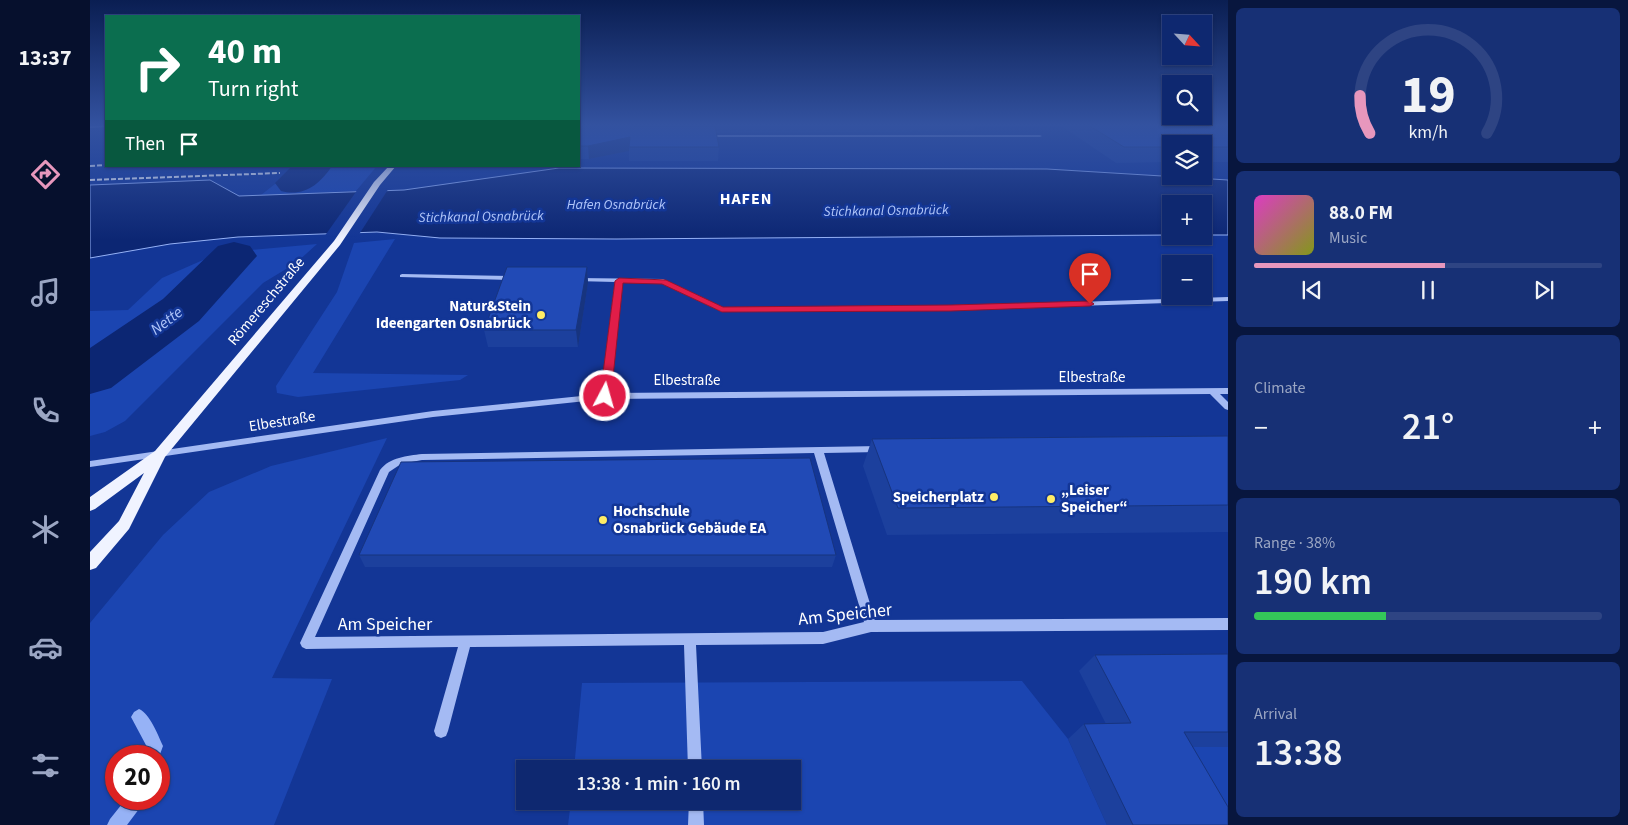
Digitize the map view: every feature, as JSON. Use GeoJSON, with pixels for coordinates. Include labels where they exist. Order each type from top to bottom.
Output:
{"type":"FeatureCollection","features":[{"type":"Feature","properties":{"kind":"main road","name":"Römereschstraße"},"geometry":{"type":"LineString","coordinates":[[90,563],[124,525],[160,454],[338,243],[377,184],[392,167]]}},
{"type":"Feature","properties":{"kind":"main road","name":"Römereschstraße"},"geometry":{"type":"LineString","coordinates":[[90,505],[160,454]]}},
{"type":"Feature","properties":{"kind":"street"},"geometry":{"type":"LineString","coordinates":[[402,276],[521,278]]}},
{"type":"Feature","properties":{"kind":"street"},"geometry":{"type":"LineString","coordinates":[[570,280],[663,282],[722,310],[951,308],[1228,299]]}},
{"type":"Feature","properties":{"kind":"street"},"geometry":{"type":"LineString","coordinates":[[605,396],[619,281]]}},
{"type":"Feature","properties":{"kind":"street","name":"Elbestraße"},"geometry":{"type":"LineString","coordinates":[[90,464],[433,414],[605,396],[1228,391]]}},
{"type":"Feature","properties":{"kind":"street"},"geometry":{"type":"LineString","coordinates":[[1213,392],[1228,406]]}},
{"type":"Feature","properties":{"kind":"street"},"geometry":{"type":"LineString","coordinates":[[306,643],[385,470],[399,462],[422,457],[886,449]]}},
{"type":"Feature","properties":{"kind":"street"},"geometry":{"type":"LineString","coordinates":[[818,450],[871,626]]}},
{"type":"Feature","properties":{"kind":"street","name":"Am Speicher"},"geometry":{"type":"LineString","coordinates":[[306,643],[465,643],[823,638],[871,626],[1228,624]]}},
{"type":"Feature","properties":{"kind":"street"},"geometry":{"type":"LineString","coordinates":[[690,640],[695,760]]}},
{"type":"Feature","properties":{"kind":"street"},"geometry":{"type":"LineString","coordinates":[[441,731],[465,643]]}},
{"type":"Feature","properties":{"kind":"street"},"geometry":{"type":"LineString","coordinates":[[696,810],[696,825]]}},
{"type":"Feature","properties":{"kind":"shaded area"},"geometry":{"type":"Polygon","coordinates":[[[297,167],[376,167],[356,191],[261,195],[297,167]]]}},
{"type":"Feature","properties":{"kind":"shaded area"},"geometry":{"type":"Polygon","coordinates":[[[395,239],[313,373],[468,375],[460,380],[298,397],[277,393],[276,386],[337,292],[354,243],[395,239]]]}},
{"type":"Feature","properties":{"kind":"shaded area"},"geometry":{"type":"Polygon","coordinates":[[[317,244],[296,263],[263,283],[125,421],[105,432],[90,436],[90,311],[128,310],[162,278],[219,253],[317,244]]]}},
{"type":"Feature","properties":{"kind":"shaded area"},"geometry":{"type":"Polygon","coordinates":[[[387,438],[272,678],[332,679],[274,825],[90,825],[90,623],[163,535],[209,492],[271,466],[387,438]]]}},
{"type":"Feature","properties":{"kind":"shaded area"},"geometry":{"type":"Polygon","coordinates":[[[1022,681],[1068,739],[1107,825],[568,825],[570,810],[801,810],[801,760],[575,760],[582,683],[1022,681]]]}},
{"type":"Feature","properties":{"kind":"shaded area"},"geometry":{"type":"Polygon","coordinates":[[[1163,747],[1228,747],[1228,825],[1163,747]]]}},
{"type":"Feature","properties":{"kind":"water","name":"Hafen Osnabrück"},"geometry":{"type":"Polygon","coordinates":[[[559,168],[1047,169],[1162,176],[1162,185],[1212,185],[1212,179],[1228,180],[1228,235],[1212,235],[1212,195],[1162,195],[1162,235],[616,239],[440,238],[377,232],[238,237],[170,244],[90,258],[90,185],[210,180],[239,196],[404,190],[559,168]]]}},
{"type":"Feature","properties":{"kind":"pier"},"geometry":{"type":"Polygon","coordinates":[[[389,188],[358,236],[324,237],[358,189],[389,188]]]}},
{"type":"Feature","properties":{"kind":"building","name":"Natur&Stein Ideengarten Osnabrück"},"geometry":{"type":"Polygon","coordinates":[[[507,267],[587,267],[576,330],[484,330],[507,267]]]}},
{"type":"Feature","properties":{"kind":"building"},"geometry":{"type":"Polygon","coordinates":[[[1228,436],[1228,505],[898,508],[872,439],[1228,436]]]}},
{"type":"Feature","properties":{"kind":"building","name":"Hochschule Osnabrück Gebäude EA"},"geometry":{"type":"Polygon","coordinates":[[[810,458],[836,555],[359,555],[401,462],[810,458]]]}},
{"type":"Feature","properties":{"kind":"building"},"geometry":{"type":"Polygon","coordinates":[[[1228,654],[1228,732],[1184,732],[1228,807],[1228,825],[1133,825],[1084,724],[1131,723],[1095,655],[1228,654]]]}},
{"type":"Feature","properties":{"kind":"waterway","name":"Nette"},"geometry":{"type":"LineString","coordinates":[[294,183],[313,167]]}},
{"type":"Feature","properties":{"kind":"waterway","name":"Nette"},"geometry":{"type":"LineString","coordinates":[[90,375],[181,310],[234,256]]}},
{"type":"Feature","properties":{"kind":"waterway"},"geometry":{"type":"LineString","coordinates":[[139,717],[154,745]]}},
{"type":"Feature","properties":{"kind":"waterway"},"geometry":{"type":"LineString","coordinates":[[116,825],[128,810]]}},
{"type":"Feature","properties":{"kind":"railway"},"geometry":{"type":"LineString","coordinates":[[90,166],[105,165]]}},
{"type":"Feature","properties":{"kind":"railway"},"geometry":{"type":"LineString","coordinates":[[90,180],[280,173]]}},
{"type":"Feature","properties":{"kind":"place","name":"Natur&Stein Ideengarten Osnabrück"},"geometry":{"type":"Point","coordinates":[541,315]}},
{"type":"Feature","properties":{"kind":"place","name":"Speicherplatz"},"geometry":{"type":"Point","coordinates":[994,497]}},
{"type":"Feature","properties":{"kind":"place","name":"„Leiser Speicher“"},"geometry":{"type":"Point","coordinates":[1051,499]}},
{"type":"Feature","properties":{"kind":"place","name":"Hochschule Osnabrück Gebäude EA"},"geometry":{"type":"Point","coordinates":[603,520]}},
{"type":"Feature","properties":{"kind":"district","name":"HAFEN"},"geometry":{"type":"Point","coordinates":[746,198]}},
{"type":"Feature","properties":{"kind":"route"},"geometry":{"type":"LineString","coordinates":[[605,396],[619,281],[663,282],[722,310],[951,308],[1090,304]]}},
{"type":"Feature","properties":{"kind":"water label","name":"Stichkanal Osnabrück"},"geometry":{"type":"Point","coordinates":[886,210]}},
{"type":"Feature","properties":{"kind":"water label","name":"Stichkanal Osnabrück"},"geometry":{"type":"Point","coordinates":[481,216]}}]}
